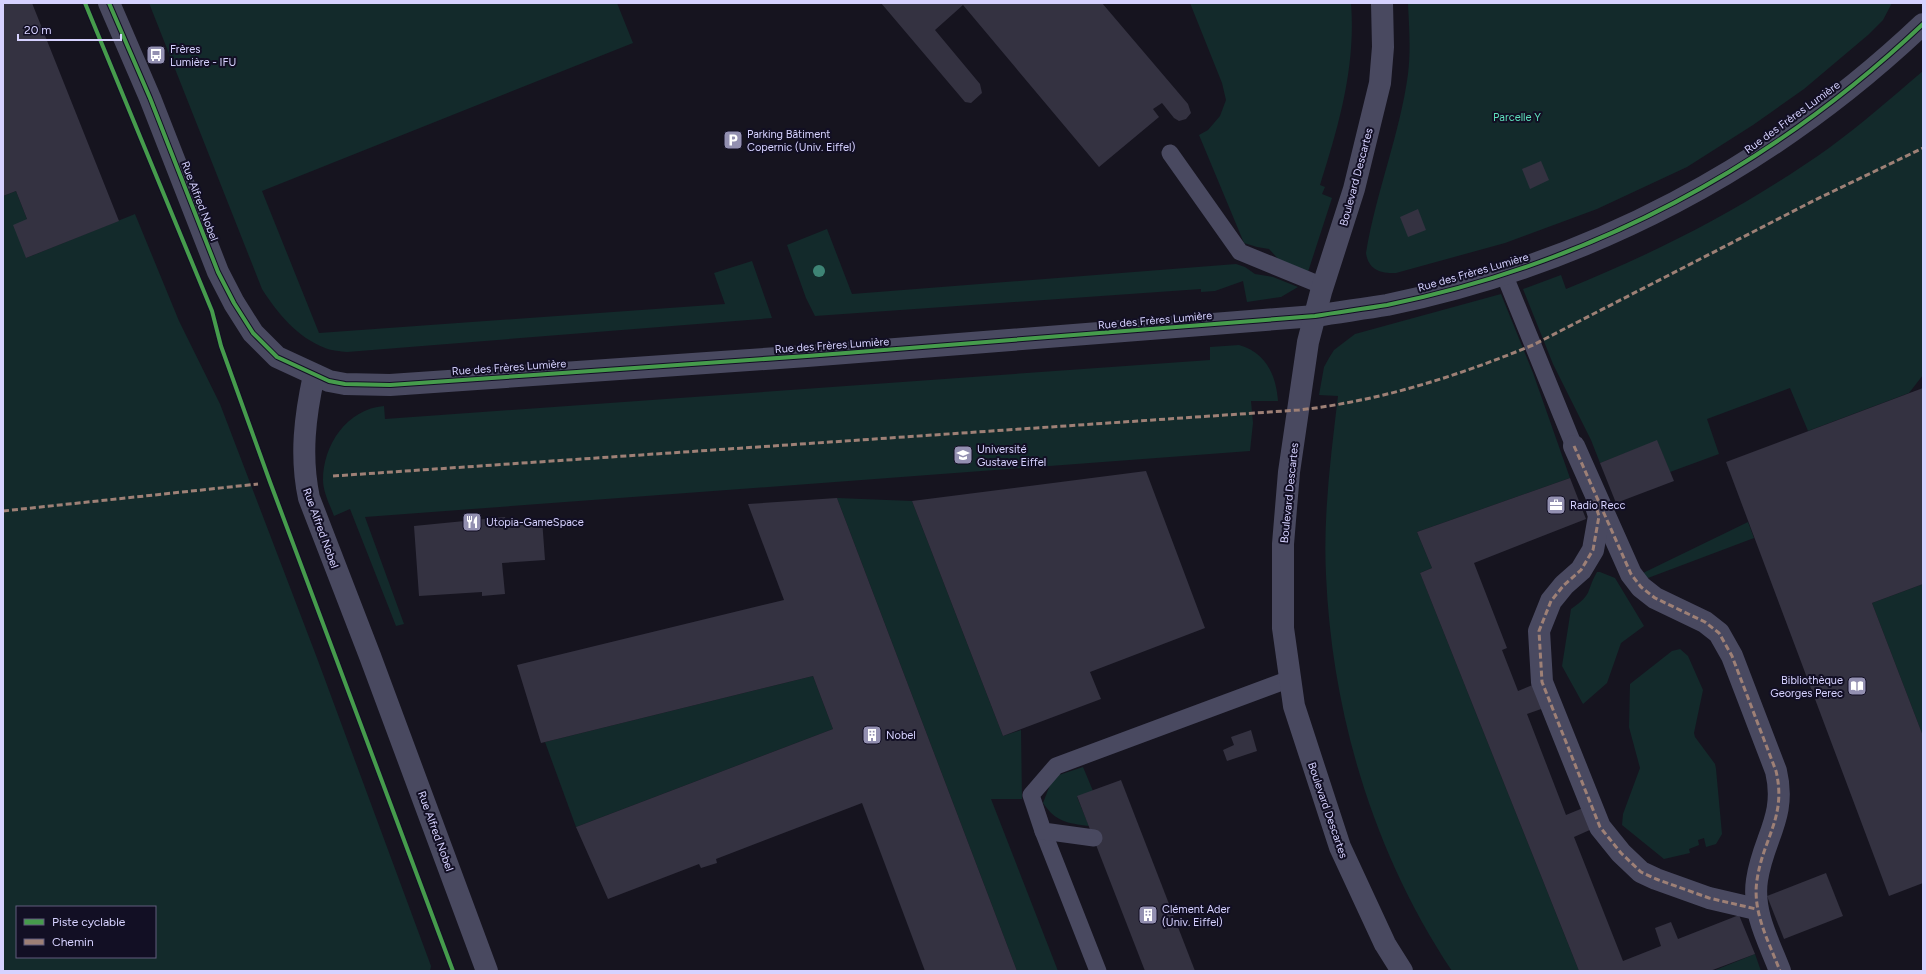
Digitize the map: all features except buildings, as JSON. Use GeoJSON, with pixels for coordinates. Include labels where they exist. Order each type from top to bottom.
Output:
{"type":"FeatureCollection","features":[{"type":"Feature","properties":{"kind":"street","name":"Rue Alfred Nobel"},"geometry":{"type":"LineString","coordinates":[[109,3],[150,98],[218,272],[234,303],[253,333],[277,357],[314,375],[306,413],[303,448],[304,478],[309,498],[373,663],[487,971]]}},
{"type":"Feature","properties":{"kind":"street","name":"Boulevard Descartes"},"geometry":{"type":"LineString","coordinates":[[1382,3],[1383,47],[1380,83],[1354,189],[1323,286],[1308,342],[1289,472],[1283,544],[1283,628],[1294,706],[1340,847],[1385,944],[1402,971]]}},
{"type":"Feature","properties":{"kind":"street","name":"Rue des Frères Lumière"},"geometry":{"type":"LineString","coordinates":[[314,375],[329,381],[345,384],[390,385],[807,356],[1315,316],[1386,305],[1504,274],[1563,253],[1621,229],[1670,206],[1713,182],[1771,146],[1825,106],[1898,48],[1923,24]]}},
{"type":"Feature","properties":{"kind":"street"},"geometry":{"type":"LineString","coordinates":[[1574,446],[1599,516],[1598,530],[1593,550],[1581,570],[1551,601],[1539,631],[1542,682],[1600,827],[1621,853],[1641,872],[1656,879],[1709,898],[1756,909]]}},
{"type":"Feature","properties":{"kind":"street"},"geometry":{"type":"LineString","coordinates":[[1574,446],[1631,574],[1641,587],[1655,598],[1705,622],[1719,633],[1732,656],[1776,771],[1780,786],[1774,829],[1764,852],[1756,881],[1756,909],[1780,971]]}},
{"type":"Feature","properties":{"kind":"lane"},"geometry":{"type":"LineString","coordinates":[[1170,153],[1240,252],[1323,286]]}},
{"type":"Feature","properties":{"kind":"lane"},"geometry":{"type":"LineString","coordinates":[[1504,274],[1574,446]]}},
{"type":"Feature","properties":{"kind":"lane"},"geometry":{"type":"LineString","coordinates":[[1098,971],[1043,831],[1031,795],[1056,766],[1290,679]]}},
{"type":"Feature","properties":{"kind":"lane"},"geometry":{"type":"LineString","coordinates":[[1043,831],[1094,838]]}},
{"type":"Feature","properties":{"kind":"green space"},"geometry":{"type":"Polygon","coordinates":[[[149,3],[617,3],[633,43],[262,191],[319,333],[725,304],[714,273],[752,261],[772,318],[347,352],[330,350],[315,343],[306,338],[289,324],[262,289],[149,3]]]}},
{"type":"Feature","properties":{"kind":"green space"},"geometry":{"type":"Polygon","coordinates":[[[1190,3],[1351,3],[1351,50],[1348,72],[1334,140],[1320,185],[1325,187],[1322,194],[1332,198],[1307,275],[1281,262],[1269,249],[1244,243],[1199,135],[1208,130],[1220,116],[1226,100],[1222,83],[1190,3]]]}},
{"type":"Feature","properties":{"kind":"green space","name":"Parcelle Y"},"geometry":{"type":"Polygon","coordinates":[[[1408,3],[1892,3],[1883,20],[1868,35],[1804,89],[1753,125],[1687,167],[1597,209],[1505,243],[1396,273],[1385,273],[1372,267],[1366,253],[1370,230],[1394,141],[1408,74],[1410,38],[1408,3]]]}},
{"type":"Feature","properties":{"kind":"green space"},"geometry":{"type":"Polygon","coordinates":[[[1923,71],[1923,375],[1909,393],[1808,431],[1790,388],[1707,419],[1719,454],[1670,472],[1657,441],[1600,463],[1591,440],[1553,364],[1523,289],[1561,275],[1566,289],[1636,259],[1734,209],[1766,190],[1829,148],[1923,71]]]}},
{"type":"Feature","properties":{"kind":"green space"},"geometry":{"type":"Polygon","coordinates":[[[16,191],[27,219],[26,258],[135,214],[179,321],[220,404],[317,658],[431,966],[430,971],[3,971],[3,196],[16,191]]]}},
{"type":"Feature","properties":{"kind":"green space"},"geometry":{"type":"Polygon","coordinates":[[[827,229],[852,294],[1236,264],[1245,267],[1255,274],[1273,277],[1298,287],[1281,297],[1247,302],[1243,281],[1215,291],[1201,292],[1201,289],[815,316],[806,298],[787,245],[827,229]]]}},
{"type":"Feature","properties":{"kind":"green space"},"geometry":{"type":"Polygon","coordinates":[[[1501,294],[1533,373],[1570,478],[1417,532],[1432,568],[1420,573],[1579,971],[1452,971],[1424,926],[1400,879],[1379,831],[1362,782],[1348,731],[1337,679],[1330,627],[1325,553],[1328,485],[1338,396],[1319,395],[1324,367],[1334,350],[1355,334],[1501,294]]]}},
{"type":"Feature","properties":{"kind":"green space"},"geometry":{"type":"Polygon","coordinates":[[[1239,345],[1256,353],[1268,366],[1272,373],[1277,391],[1278,401],[1251,401],[1253,423],[1250,451],[365,517],[404,624],[396,626],[350,509],[334,516],[323,485],[324,467],[327,454],[340,431],[348,422],[359,414],[384,406],[385,419],[1210,360],[1210,347],[1239,345]]]}},
{"type":"Feature","properties":{"kind":"green space"},"geometry":{"type":"Polygon","coordinates":[[[837,498],[912,501],[1003,736],[1021,730],[1022,799],[991,799],[1058,971],[1017,971],[837,498]]]}},
{"type":"Feature","properties":{"kind":"green space"},"geometry":{"type":"Polygon","coordinates":[[[1748,522],[1754,538],[1648,578],[1643,573],[1748,522]]]}},
{"type":"Feature","properties":{"kind":"green space"},"geometry":{"type":"Polygon","coordinates":[[[1597,572],[1615,578],[1644,626],[1621,643],[1607,683],[1583,704],[1562,666],[1571,609],[1586,596],[1597,572]]]}},
{"type":"Feature","properties":{"kind":"green space"},"geometry":{"type":"Polygon","coordinates":[[[1923,584],[1923,736],[1872,603],[1923,584]]]}},
{"type":"Feature","properties":{"kind":"green space"},"geometry":{"type":"Polygon","coordinates":[[[1680,649],[1688,656],[1703,690],[1694,733],[1695,737],[1715,764],[1722,834],[1716,844],[1706,847],[1704,838],[1698,840],[1699,845],[1689,849],[1690,853],[1664,859],[1622,825],[1623,814],[1640,768],[1629,727],[1630,684],[1672,651],[1680,649]]]}},
{"type":"Feature","properties":{"kind":"green space"},"geometry":{"type":"Polygon","coordinates":[[[813,676],[833,729],[576,827],[545,742],[813,676]]]}},
{"type":"Feature","properties":{"kind":"green space"},"geometry":{"type":"Polygon","coordinates":[[[1083,767],[1093,791],[1077,797],[1089,826],[1074,824],[1057,818],[1043,803],[1053,777],[1083,767]]]}},
{"type":"Feature","properties":{"kind":"green space"},"geometry":{"type":"Polygon","coordinates":[[[1755,954],[1761,971],[1713,971],[1755,954]]]}},
{"type":"Feature","properties":{"kind":"marked path"},"geometry":{"type":"LineString","coordinates":[[333,476],[1299,410],[1329,406],[1389,394],[1447,377],[1533,345],[1815,200],[1923,148]]}},
{"type":"Feature","properties":{"kind":"marked path"},"geometry":{"type":"LineString","coordinates":[[1574,446],[1631,574],[1641,587],[1655,598],[1705,622],[1719,633],[1732,656],[1776,771],[1779,787],[1779,802],[1773,827],[1760,865],[1756,892],[1762,927],[1780,971]]}},
{"type":"Feature","properties":{"kind":"marked path"},"geometry":{"type":"LineString","coordinates":[[3,511],[258,484]]}},
{"type":"Feature","properties":{"kind":"marked path"},"geometry":{"type":"LineString","coordinates":[[1594,501],[1599,516],[1593,550],[1581,570],[1564,585],[1551,601],[1539,631],[1542,682],[1600,827],[1621,853],[1641,872],[1656,879],[1709,898],[1756,909]]}},
{"type":"Feature","properties":{"kind":"cycle path"},"geometry":{"type":"LineString","coordinates":[[85,3],[212,311],[221,346],[270,482],[453,971]]}},
{"type":"Feature","properties":{"kind":"cycle path"},"geometry":{"type":"LineString","coordinates":[[109,3],[150,98],[218,272],[234,303],[253,333],[277,357],[329,381],[345,384],[390,385],[807,356],[1315,316],[1387,305],[1462,287],[1536,263],[1606,235],[1675,202],[1741,165],[1804,122],[1865,75],[1923,24]]}},
{"type":"Feature","properties":{"kind":"place","name":"Frères Lumière - IFU"},"geometry":{"type":"Point","coordinates":[156,55]}},
{"type":"Feature","properties":{"kind":"place","name":"Parking Bâtiment Copernic (Univ. Eiffel)"},"geometry":{"type":"Point","coordinates":[733,140]}},
{"type":"Feature","properties":{"kind":"place","name":"Université Gustave Eiffel"},"geometry":{"type":"Point","coordinates":[963,455]}},
{"type":"Feature","properties":{"kind":"place","name":"Radio Recc"},"geometry":{"type":"Point","coordinates":[1556,505]}},
{"type":"Feature","properties":{"kind":"place","name":"Utopia-GameSpace"},"geometry":{"type":"Point","coordinates":[472,522]}},
{"type":"Feature","properties":{"kind":"place","name":"Bibliothèque Georges Perec"},"geometry":{"type":"Point","coordinates":[1857,686]}},
{"type":"Feature","properties":{"kind":"place","name":"Nobel"},"geometry":{"type":"Point","coordinates":[872,735]}},
{"type":"Feature","properties":{"kind":"place","name":"Clément Ader (Univ. Eiffel)"},"geometry":{"type":"Point","coordinates":[1148,915]}}]}
